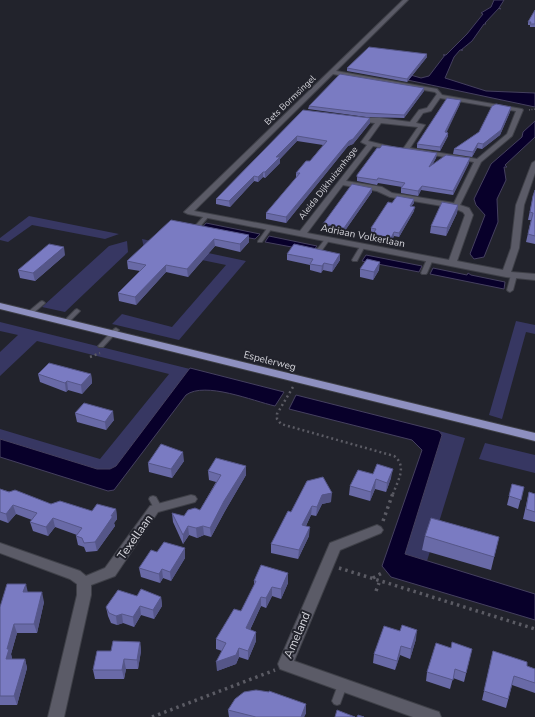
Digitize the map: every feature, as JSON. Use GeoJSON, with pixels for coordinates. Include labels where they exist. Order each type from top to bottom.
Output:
{"type":"FeatureCollection","features":[{"type":"Feature","properties":{"kind":"main road","name":"Espelerweg"},"geometry":{"type":"LineString","coordinates":[[0,301],[71,317],[114,332],[535,437]]}},
{"type":"Feature","properties":{"kind":"main road","name":"Espelerweg"},"geometry":{"type":"LineString","coordinates":[[0,306],[36,309]]}},
{"type":"Feature","properties":{"kind":"main road","name":"Espelerweg"},"geometry":{"type":"LineString","coordinates":[[114,332],[535,432]]}},
{"type":"Feature","properties":{"kind":"street","name":"Bets Bormsingel"},"geometry":{"type":"LineString","coordinates":[[188,212],[297,110],[332,72],[406,0]]}},
{"type":"Feature","properties":{"kind":"street"},"geometry":{"type":"LineString","coordinates":[[332,72],[437,92],[440,94],[439,96]]}},
{"type":"Feature","properties":{"kind":"street"},"geometry":{"type":"LineString","coordinates":[[412,124],[421,111],[429,110],[439,96]]}},
{"type":"Feature","properties":{"kind":"street"},"geometry":{"type":"LineString","coordinates":[[439,96],[520,110],[510,135],[478,161],[456,206]]}},
{"type":"Feature","properties":{"kind":"street"},"geometry":{"type":"LineString","coordinates":[[351,118],[422,125],[406,149]]}},
{"type":"Feature","properties":{"kind":"street"},"geometry":{"type":"LineString","coordinates":[[380,120],[364,142],[478,161]]}},
{"type":"Feature","properties":{"kind":"street","name":"Aleida Dijkhuizenhage"},"geometry":{"type":"LineString","coordinates":[[302,234],[370,144]]}},
{"type":"Feature","properties":{"kind":"street"},"geometry":{"type":"LineString","coordinates":[[510,274],[515,248],[520,205],[534,172],[535,163]]}},
{"type":"Feature","properties":{"kind":"street"},"geometry":{"type":"LineString","coordinates":[[342,183],[379,189],[390,195],[456,206],[466,210],[469,213],[452,263]]}},
{"type":"Feature","properties":{"kind":"street","name":"Adriaan Volkerlaan"},"geometry":{"type":"LineString","coordinates":[[188,212],[510,274],[535,277]]}},
{"type":"Feature","properties":{"kind":"street","name":"Texellaan"},"geometry":{"type":"LineString","coordinates":[[84,582],[110,572],[154,509],[156,503],[191,499]]}},
{"type":"Feature","properties":{"kind":"street","name":"Ameland"},"geometry":{"type":"LineString","coordinates":[[378,530],[335,546],[285,664],[433,717]]}},
{"type":"Feature","properties":{"kind":"street"},"geometry":{"type":"LineString","coordinates":[[0,548],[75,575],[84,582],[84,590],[56,717]]}},
{"type":"Feature","properties":{"kind":"lane"},"geometry":{"type":"LineString","coordinates":[[196,228],[207,216]]}},
{"type":"Feature","properties":{"kind":"lane"},"geometry":{"type":"LineString","coordinates":[[260,241],[270,228]]}},
{"type":"Feature","properties":{"kind":"lane"},"geometry":{"type":"LineString","coordinates":[[318,252],[328,239]]}},
{"type":"Feature","properties":{"kind":"lane"},"geometry":{"type":"LineString","coordinates":[[355,260],[364,246]]}},
{"type":"Feature","properties":{"kind":"lane"},"geometry":{"type":"LineString","coordinates":[[424,273],[430,259]]}},
{"type":"Feature","properties":{"kind":"lane"},"geometry":{"type":"LineString","coordinates":[[510,274],[510,290]]}},
{"type":"Feature","properties":{"kind":"lane"},"geometry":{"type":"LineString","coordinates":[[101,346],[114,332]]}},
{"type":"Feature","properties":{"kind":"lane"},"geometry":{"type":"LineString","coordinates":[[337,701],[342,685]]}},
{"type":"Feature","properties":{"kind":"path"},"geometry":{"type":"LineString","coordinates":[[292,389],[280,410],[277,419],[284,426],[389,454],[398,459],[403,466],[378,530]]}},
{"type":"Feature","properties":{"kind":"path"},"geometry":{"type":"LineString","coordinates":[[335,566],[535,629]]}},
{"type":"Feature","properties":{"kind":"path"},"geometry":{"type":"LineString","coordinates":[[373,578],[374,576],[382,573]]}},
{"type":"Feature","properties":{"kind":"path"},"geometry":{"type":"LineString","coordinates":[[376,591],[379,583]]}},
{"type":"Feature","properties":{"kind":"path"},"geometry":{"type":"LineString","coordinates":[[152,717],[279,668]]}},
{"type":"Feature","properties":{"kind":"shaded area"},"geometry":{"type":"Polygon","coordinates":[[[494,0],[504,0],[472,41],[460,50],[454,57],[445,78],[486,91],[535,93],[535,107],[379,74],[407,74],[421,78],[429,76],[445,55],[467,34],[483,14],[481,13],[491,7],[494,0]]]}},
{"type":"Feature","properties":{"kind":"shaded area"},"geometry":{"type":"Polygon","coordinates":[[[535,121],[535,137],[505,165],[507,167],[504,167],[506,180],[497,199],[498,222],[484,257],[474,259],[470,254],[485,215],[476,205],[474,199],[491,164],[522,137],[523,132],[535,121]]]}},
{"type":"Feature","properties":{"kind":"shaded area"},"geometry":{"type":"Polygon","coordinates":[[[29,216],[119,234],[105,239],[32,225],[8,242],[0,240],[0,238],[29,216]]]}},
{"type":"Feature","properties":{"kind":"shaded area"},"geometry":{"type":"Polygon","coordinates":[[[206,223],[260,234],[255,239],[201,229],[206,223]]]}},
{"type":"Feature","properties":{"kind":"shaded area"},"geometry":{"type":"Polygon","coordinates":[[[269,236],[317,246],[313,251],[265,242],[269,236]]]}},
{"type":"Feature","properties":{"kind":"shaded area"},"geometry":{"type":"Polygon","coordinates":[[[142,239],[246,261],[179,340],[112,324],[122,314],[172,327],[226,265],[144,248],[142,239]]]}},
{"type":"Feature","properties":{"kind":"shaded area"},"geometry":{"type":"Polygon","coordinates":[[[127,241],[128,252],[65,312],[42,307],[109,246],[127,241]]]}},
{"type":"Feature","properties":{"kind":"shaded area"},"geometry":{"type":"Polygon","coordinates":[[[366,255],[422,266],[419,272],[362,261],[366,255]]]}},
{"type":"Feature","properties":{"kind":"shaded area"},"geometry":{"type":"Polygon","coordinates":[[[433,268],[467,275],[468,273],[471,275],[505,282],[504,289],[430,274],[433,268]]]}},
{"type":"Feature","properties":{"kind":"shaded area"},"geometry":{"type":"Polygon","coordinates":[[[516,321],[535,325],[535,334],[526,332],[502,419],[489,415],[516,321]]]}},
{"type":"Feature","properties":{"kind":"shaded area"},"geometry":{"type":"Polygon","coordinates":[[[0,322],[190,369],[116,466],[110,469],[97,469],[0,439],[0,429],[100,459],[169,374],[37,341],[0,376],[0,352],[18,335],[0,331],[0,322]]]}},
{"type":"Feature","properties":{"kind":"shaded area"},"geometry":{"type":"Polygon","coordinates":[[[190,368],[284,392],[275,406],[217,391],[194,391],[186,395],[114,490],[108,491],[0,457],[0,439],[97,469],[110,469],[116,466],[190,368]]]}},
{"type":"Feature","properties":{"kind":"shaded area"},"geometry":{"type":"Polygon","coordinates":[[[296,395],[439,431],[442,435],[405,554],[535,594],[535,620],[391,577],[382,566],[422,450],[412,440],[289,409],[296,395]]]}},
{"type":"Feature","properties":{"kind":"shaded area"},"geometry":{"type":"Polygon","coordinates":[[[439,431],[465,438],[427,561],[405,554],[442,435],[439,431]]]}},
{"type":"Feature","properties":{"kind":"shaded area"},"geometry":{"type":"Polygon","coordinates":[[[485,443],[535,455],[535,473],[479,459],[485,443]]]}},
{"type":"Feature","properties":{"kind":"building"},"geometry":{"type":"Polygon","coordinates":[[[535,10],[535,24],[530,24],[531,22],[528,22],[535,10]]]}},
{"type":"Feature","properties":{"kind":"building"},"geometry":{"type":"Polygon","coordinates":[[[369,47],[427,54],[407,79],[347,68],[369,47]]]}},
{"type":"Feature","properties":{"kind":"building"},"geometry":{"type":"Polygon","coordinates":[[[340,74],[424,88],[404,115],[366,113],[309,106],[340,74]]]}},
{"type":"Feature","properties":{"kind":"building"},"geometry":{"type":"Polygon","coordinates":[[[447,98],[461,100],[445,132],[448,133],[440,147],[417,144],[447,98]]]}},
{"type":"Feature","properties":{"kind":"building"},"geometry":{"type":"Polygon","coordinates":[[[496,104],[511,107],[501,130],[483,144],[478,143],[473,152],[454,149],[479,132],[492,106],[496,104]]]}},
{"type":"Feature","properties":{"kind":"building"},"geometry":{"type":"Polygon","coordinates":[[[303,110],[370,118],[286,217],[266,213],[300,173],[296,173],[306,161],[310,161],[327,141],[297,136],[276,157],[280,157],[265,172],[258,177],[254,176],[229,201],[216,199],[303,110]]]}},
{"type":"Feature","properties":{"kind":"building"},"geometry":{"type":"Polygon","coordinates":[[[382,145],[437,153],[429,167],[446,155],[470,158],[453,191],[422,186],[418,191],[401,188],[405,183],[378,178],[377,180],[357,177],[377,148],[380,148],[382,145]]]}},
{"type":"Feature","properties":{"kind":"building"},"geometry":{"type":"Polygon","coordinates":[[[352,184],[372,188],[344,228],[323,224],[352,184]]]}},
{"type":"Feature","properties":{"kind":"building"},"geometry":{"type":"Polygon","coordinates":[[[535,190],[535,236],[528,234],[533,213],[530,212],[535,190]]]}},
{"type":"Feature","properties":{"kind":"building"},"geometry":{"type":"Polygon","coordinates":[[[397,196],[414,199],[410,206],[415,207],[399,233],[394,232],[391,238],[373,234],[376,229],[371,228],[388,202],[392,203],[397,196]]]}},
{"type":"Feature","properties":{"kind":"building"},"geometry":{"type":"Polygon","coordinates":[[[442,202],[458,205],[447,228],[431,226],[442,202]]]}},
{"type":"Feature","properties":{"kind":"building"},"geometry":{"type":"Polygon","coordinates":[[[171,220],[249,235],[240,244],[214,239],[187,269],[166,265],[135,297],[118,293],[146,265],[127,261],[171,220]]]}},
{"type":"Feature","properties":{"kind":"building"},"geometry":{"type":"Polygon","coordinates":[[[49,244],[64,247],[33,273],[18,270],[49,244]]]}},
{"type":"Feature","properties":{"kind":"building"},"geometry":{"type":"Polygon","coordinates":[[[294,244],[340,254],[333,265],[324,263],[322,266],[310,264],[313,259],[287,254],[294,244]]]}},
{"type":"Feature","properties":{"kind":"building"},"geometry":{"type":"Polygon","coordinates":[[[367,259],[380,262],[374,272],[360,269],[367,259]]]}},
{"type":"Feature","properties":{"kind":"building"},"geometry":{"type":"Polygon","coordinates":[[[49,363],[91,374],[81,385],[67,381],[65,383],[38,374],[49,363]]]}},
{"type":"Feature","properties":{"kind":"building"},"geometry":{"type":"Polygon","coordinates":[[[84,403],[113,411],[105,422],[75,413],[84,403]]]}},
{"type":"Feature","properties":{"kind":"building"},"geometry":{"type":"Polygon","coordinates":[[[161,444],[183,452],[171,469],[148,463],[161,444]]]}},
{"type":"Feature","properties":{"kind":"building"},"geometry":{"type":"Polygon","coordinates":[[[216,458],[246,466],[224,501],[210,528],[203,526],[196,528],[188,526],[183,535],[172,513],[184,516],[188,510],[195,508],[200,510],[221,475],[208,471],[216,458]]]}},
{"type":"Feature","properties":{"kind":"building"},"geometry":{"type":"Polygon","coordinates":[[[377,464],[393,469],[387,483],[376,479],[371,492],[350,486],[358,470],[373,474],[377,464]]]}},
{"type":"Feature","properties":{"kind":"building"},"geometry":{"type":"Polygon","coordinates":[[[323,477],[332,493],[322,495],[317,507],[312,506],[302,525],[310,527],[299,550],[271,544],[288,511],[291,512],[307,481],[323,477]]]}},
{"type":"Feature","properties":{"kind":"building"},"geometry":{"type":"Polygon","coordinates":[[[512,484],[524,487],[521,500],[509,496],[512,484]]]}},
{"type":"Feature","properties":{"kind":"building"},"geometry":{"type":"Polygon","coordinates":[[[0,489],[9,492],[15,490],[51,504],[60,501],[92,511],[97,504],[116,509],[111,516],[113,516],[95,542],[84,543],[82,538],[76,536],[82,528],[53,518],[46,527],[30,522],[37,513],[13,505],[6,514],[0,512],[0,489]]]}},
{"type":"Feature","properties":{"kind":"building"},"geometry":{"type":"Polygon","coordinates":[[[529,492],[535,494],[535,512],[526,509],[529,492]]]}},
{"type":"Feature","properties":{"kind":"building"},"geometry":{"type":"Polygon","coordinates":[[[431,518],[499,537],[494,557],[425,536],[431,518]]]}},
{"type":"Feature","properties":{"kind":"building"},"geometry":{"type":"Polygon","coordinates":[[[164,542],[185,548],[170,572],[162,569],[159,574],[139,568],[151,550],[157,552],[164,542]]]}},
{"type":"Feature","properties":{"kind":"building"},"geometry":{"type":"Polygon","coordinates":[[[261,565],[288,573],[281,589],[272,587],[266,598],[261,597],[246,628],[256,632],[248,651],[239,648],[236,655],[216,662],[226,643],[216,639],[234,609],[241,611],[256,581],[254,581],[261,565]]]}},
{"type":"Feature","properties":{"kind":"building"},"geometry":{"type":"Polygon","coordinates":[[[7,584],[26,584],[23,592],[42,592],[34,624],[14,624],[7,649],[9,649],[6,659],[25,659],[14,696],[0,696],[0,607],[7,584]]]}},
{"type":"Feature","properties":{"kind":"building"},"geometry":{"type":"Polygon","coordinates":[[[141,589],[161,597],[153,610],[140,606],[133,617],[122,614],[116,616],[109,613],[106,607],[118,590],[137,596],[141,589]]]}},
{"type":"Feature","properties":{"kind":"building"},"geometry":{"type":"Polygon","coordinates":[[[402,625],[417,630],[411,649],[401,646],[397,661],[374,654],[384,626],[400,631],[402,625]]]}},
{"type":"Feature","properties":{"kind":"building"},"geometry":{"type":"Polygon","coordinates":[[[113,641],[140,642],[137,660],[124,659],[122,670],[93,670],[97,651],[111,651],[113,641]]]}},
{"type":"Feature","properties":{"kind":"building"},"geometry":{"type":"Polygon","coordinates":[[[452,642],[472,649],[466,673],[455,669],[453,680],[427,672],[436,643],[451,648],[452,642]]]}},
{"type":"Feature","properties":{"kind":"building"},"geometry":{"type":"Polygon","coordinates":[[[493,651],[527,662],[527,666],[535,669],[535,683],[514,676],[508,699],[484,691],[493,651]]]}},
{"type":"Feature","properties":{"kind":"building"},"geometry":{"type":"Polygon","coordinates":[[[256,690],[269,691],[306,704],[301,717],[256,717],[228,710],[235,699],[244,692],[256,690]]]}},
{"type":"Feature","properties":{"kind":"building"},"geometry":{"type":"Polygon","coordinates":[[[337,710],[355,717],[335,717],[337,710]]]}}]}
